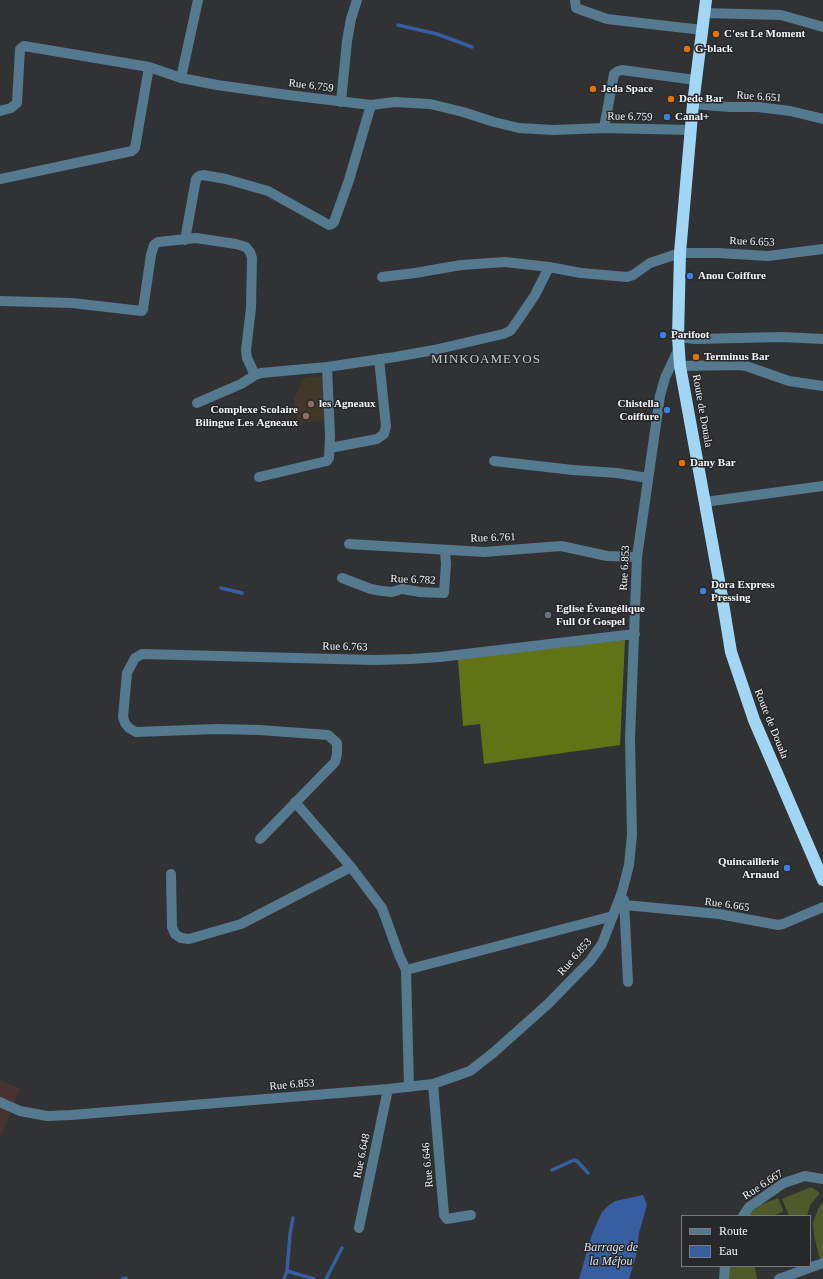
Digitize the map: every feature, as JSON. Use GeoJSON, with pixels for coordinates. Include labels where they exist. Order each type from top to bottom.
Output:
{"type":"FeatureCollection","features":[{"type":"Feature","properties":{"kind":"highway","name":"Route de Douala"},"geometry":{"type":"LineString","coordinates":[[706,0],[695,80],[680,253],[678,337],[680,366],[731,652],[754,720],[823,880]]}},
{"type":"Feature","properties":{"kind":"street"},"geometry":{"type":"LineString","coordinates":[[181,78],[198,0]]}},
{"type":"Feature","properties":{"kind":"street"},"geometry":{"type":"LineString","coordinates":[[341,102],[347,41],[357,0]]}},
{"type":"Feature","properties":{"kind":"street"},"geometry":{"type":"LineString","coordinates":[[575,0],[576,8],[607,19],[702,30]]}},
{"type":"Feature","properties":{"kind":"street"},"geometry":{"type":"LineString","coordinates":[[704,13],[781,15],[823,27]]}},
{"type":"Feature","properties":{"kind":"street","name":"Rue 6.759"},"geometry":{"type":"LineString","coordinates":[[0,110],[11,108],[17,103],[20,49],[24,46],[149,67],[181,78],[217,85],[371,105],[395,102],[430,104],[519,128],[553,130],[604,128],[691,130]]}},
{"type":"Feature","properties":{"kind":"street"},"geometry":{"type":"LineString","coordinates":[[0,179],[132,151],[135,148],[149,67]]}},
{"type":"Feature","properties":{"kind":"street"},"geometry":{"type":"LineString","coordinates":[[604,128],[614,74],[618,71],[622,70],[695,80]]}},
{"type":"Feature","properties":{"kind":"street","name":"Rue 6.651"},"geometry":{"type":"LineString","coordinates":[[693,104],[730,107],[758,107],[790,111],[823,119]]}},
{"type":"Feature","properties":{"kind":"street"},"geometry":{"type":"LineString","coordinates":[[185,240],[196,179],[203,175],[226,179],[268,191],[329,225],[332,224],[348,180],[371,105]]}},
{"type":"Feature","properties":{"kind":"street"},"geometry":{"type":"LineString","coordinates":[[0,301],[72,303],[142,311],[151,255],[154,245],[158,242],[196,238],[236,244],[246,247],[252,258],[251,308],[246,350],[247,358],[255,375]]}},
{"type":"Feature","properties":{"kind":"street","name":"Rue 6.653"},"geometry":{"type":"LineString","coordinates":[[680,253],[718,253],[768,256],[823,249]]}},
{"type":"Feature","properties":{"kind":"street"},"geometry":{"type":"LineString","coordinates":[[382,277],[476,264],[505,262],[549,267],[581,273],[627,277],[633,276],[650,264],[680,253]]}},
{"type":"Feature","properties":{"kind":"street"},"geometry":{"type":"LineString","coordinates":[[198,403],[241,384],[261,373],[327,368],[434,350],[503,334],[510,331],[535,295],[549,267]]}},
{"type":"Feature","properties":{"kind":"street"},"geometry":{"type":"LineString","coordinates":[[678,337],[695,339],[782,337],[823,339]]}},
{"type":"Feature","properties":{"kind":"street","name":"Rue 6.853"},"geometry":{"type":"LineString","coordinates":[[0,1102],[20,1111],[47,1116],[388,1089],[433,1084],[470,1071],[493,1053],[525,1026],[590,961],[602,944],[622,892],[629,865],[632,835],[630,739],[637,557],[660,396],[665,378],[678,350]]}},
{"type":"Feature","properties":{"kind":"street"},"geometry":{"type":"LineString","coordinates":[[330,448],[377,439],[384,434],[386,426],[379,359]]}},
{"type":"Feature","properties":{"kind":"street"},"geometry":{"type":"LineString","coordinates":[[680,366],[739,365],[789,380],[823,386]]}},
{"type":"Feature","properties":{"kind":"street"},"geometry":{"type":"LineString","coordinates":[[259,478],[325,462],[329,458],[330,436],[327,368]]}},
{"type":"Feature","properties":{"kind":"street"},"geometry":{"type":"LineString","coordinates":[[494,461],[573,470],[617,473],[648,478]]}},
{"type":"Feature","properties":{"kind":"street"},"geometry":{"type":"LineString","coordinates":[[705,502],[823,486]]}},
{"type":"Feature","properties":{"kind":"street","name":"Rue 6.761"},"geometry":{"type":"LineString","coordinates":[[349,544],[445,551],[490,552],[561,546],[607,556],[637,557]]}},
{"type":"Feature","properties":{"kind":"street","name":"Rue 6.782"},"geometry":{"type":"LineString","coordinates":[[342,578],[371,589],[382,591],[392,592],[402,589],[420,592],[444,593],[446,564],[445,551]]}},
{"type":"Feature","properties":{"kind":"street","name":"Rue 6.763"},"geometry":{"type":"LineString","coordinates":[[295,802],[335,762],[337,743],[328,735],[260,730],[217,729],[136,732],[129,728],[123,717],[127,673],[135,658],[142,654],[366,660],[410,659],[440,657],[635,634]]}},
{"type":"Feature","properties":{"kind":"street"},"geometry":{"type":"LineString","coordinates":[[260,839],[295,802],[351,867],[382,908],[406,970],[409,1087]]}},
{"type":"Feature","properties":{"kind":"street"},"geometry":{"type":"LineString","coordinates":[[171,874],[172,927],[174,934],[181,938],[189,939],[241,924],[351,867]]}},
{"type":"Feature","properties":{"kind":"street"},"geometry":{"type":"LineString","coordinates":[[622,892],[625,906],[628,982]]}},
{"type":"Feature","properties":{"kind":"street","name":"Rue 6.665"},"geometry":{"type":"LineString","coordinates":[[625,906],[720,914],[778,925],[823,907]]}},
{"type":"Feature","properties":{"kind":"street"},"geometry":{"type":"LineString","coordinates":[[406,970],[613,916]]}},
{"type":"Feature","properties":{"kind":"street","name":"Rue 6.646"},"geometry":{"type":"LineString","coordinates":[[433,1084],[444,1215],[447,1219],[471,1215]]}},
{"type":"Feature","properties":{"kind":"street","name":"Rue 6.648"},"geometry":{"type":"LineString","coordinates":[[359,1228],[388,1089]]}},
{"type":"Feature","properties":{"kind":"street","name":"Rue 6.667"},"geometry":{"type":"LineString","coordinates":[[744,1215],[749,1207],[784,1183],[805,1176],[823,1179]]}},
{"type":"Feature","properties":{"kind":"street"},"geometry":{"type":"LineString","coordinates":[[779,1279],[823,1263]]}},
{"type":"Feature","properties":{"kind":"street"},"geometry":{"type":"LineString","coordinates":[[724,1279],[725,1267]]}},
{"type":"Feature","properties":{"kind":"shaded area","name":"les Agneaux"},"geometry":{"type":"Polygon","coordinates":[[[324,376],[327,420],[297,423],[294,399],[303,379],[308,377],[324,376]]]}},
{"type":"Feature","properties":{"kind":"shaded area"},"geometry":{"type":"Polygon","coordinates":[[[0,1081],[20,1088],[0,1139],[0,1081]]]}},
{"type":"Feature","properties":{"kind":"green space"},"geometry":{"type":"Polygon","coordinates":[[[625,640],[620,745],[484,764],[480,724],[463,726],[458,659],[625,640]]]}},
{"type":"Feature","properties":{"kind":"green space"},"geometry":{"type":"Polygon","coordinates":[[[811,1187],[820,1193],[810,1205],[807,1215],[789,1215],[782,1199],[811,1187]]]}},
{"type":"Feature","properties":{"kind":"green space"},"geometry":{"type":"Polygon","coordinates":[[[778,1198],[783,1212],[775,1215],[746,1215],[760,1205],[778,1198]]]}},
{"type":"Feature","properties":{"kind":"green space"},"geometry":{"type":"Polygon","coordinates":[[[823,1202],[823,1259],[820,1260],[814,1235],[813,1223],[818,1209],[823,1202]]]}},
{"type":"Feature","properties":{"kind":"green space"},"geometry":{"type":"Polygon","coordinates":[[[727,1267],[755,1267],[757,1279],[727,1279],[727,1267]]]}},
{"type":"Feature","properties":{"kind":"water","name":"Barrage de la Méfou"},"geometry":{"type":"Polygon","coordinates":[[[643,1195],[647,1205],[639,1233],[636,1256],[629,1279],[579,1279],[592,1234],[602,1212],[615,1201],[643,1195]]]}},
{"type":"Feature","properties":{"kind":"waterway"},"geometry":{"type":"LineString","coordinates":[[398,25],[437,34],[472,47]]}},
{"type":"Feature","properties":{"kind":"waterway"},"geometry":{"type":"LineString","coordinates":[[221,588],[242,593]]}},
{"type":"Feature","properties":{"kind":"waterway"},"geometry":{"type":"LineString","coordinates":[[552,1170],[574,1160],[577,1161],[588,1173]]}},
{"type":"Feature","properties":{"kind":"waterway"},"geometry":{"type":"LineString","coordinates":[[284,1279],[287,1271],[293,1218]]}},
{"type":"Feature","properties":{"kind":"waterway"},"geometry":{"type":"LineString","coordinates":[[326,1279],[342,1248]]}},
{"type":"Feature","properties":{"kind":"waterway"},"geometry":{"type":"LineString","coordinates":[[287,1271],[314,1279]]}},
{"type":"Feature","properties":{"kind":"waterway"},"geometry":{"type":"LineString","coordinates":[[122,1279],[126,1278]]}},
{"type":"Feature","properties":{"kind":"place","name":"C'est Le Moment"},"geometry":{"type":"Point","coordinates":[716,34]}},
{"type":"Feature","properties":{"kind":"place","name":"G-black"},"geometry":{"type":"Point","coordinates":[687,49]}},
{"type":"Feature","properties":{"kind":"place","name":"Jeda Space"},"geometry":{"type":"Point","coordinates":[593,89]}},
{"type":"Feature","properties":{"kind":"place","name":"Dede Bar"},"geometry":{"type":"Point","coordinates":[671,99]}},
{"type":"Feature","properties":{"kind":"place","name":"Canal+"},"geometry":{"type":"Point","coordinates":[667,117]}},
{"type":"Feature","properties":{"kind":"place","name":"Anou Coiffure"},"geometry":{"type":"Point","coordinates":[690,276]}},
{"type":"Feature","properties":{"kind":"place","name":"Parifoot"},"geometry":{"type":"Point","coordinates":[663,335]}},
{"type":"Feature","properties":{"kind":"place","name":"Terminus Bar"},"geometry":{"type":"Point","coordinates":[696,357]}},
{"type":"Feature","properties":{"kind":"place","name":"les Agneaux"},"geometry":{"type":"Point","coordinates":[311,404]}},
{"type":"Feature","properties":{"kind":"place","name":"Chistella Coiffure"},"geometry":{"type":"Point","coordinates":[667,410]}},
{"type":"Feature","properties":{"kind":"place","name":"Complexe Scolaire Bilingue Les Agneaux"},"geometry":{"type":"Point","coordinates":[306,416]}},
{"type":"Feature","properties":{"kind":"place","name":"Dany Bar"},"geometry":{"type":"Point","coordinates":[682,463]}},
{"type":"Feature","properties":{"kind":"place","name":"Dora Express Pressing"},"geometry":{"type":"Point","coordinates":[703,591]}},
{"type":"Feature","properties":{"kind":"place","name":"Eglise Évangélique Full Of Gospel"},"geometry":{"type":"Point","coordinates":[548,615]}},
{"type":"Feature","properties":{"kind":"place","name":"Quincaillerie Arnaud"},"geometry":{"type":"Point","coordinates":[787,868]}},
{"type":"Feature","properties":{"kind":"district","name":"MINKOAMEYOS"},"geometry":{"type":"Point","coordinates":[486,360]}}]}
